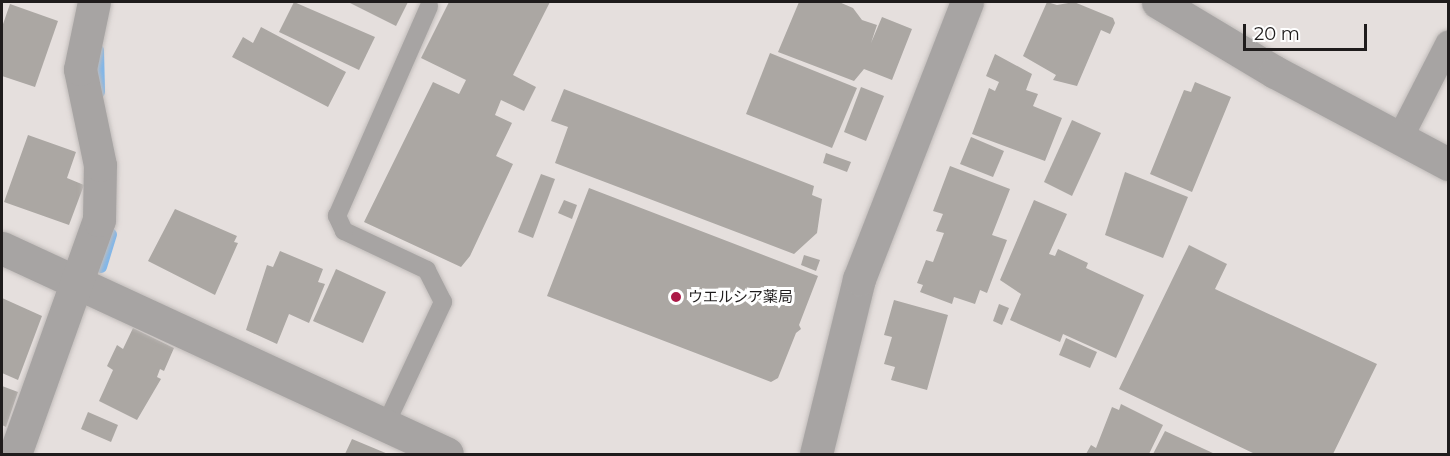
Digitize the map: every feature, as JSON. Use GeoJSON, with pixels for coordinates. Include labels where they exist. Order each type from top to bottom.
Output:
{"type":"FeatureCollection","features":[{"type":"Feature","properties":{"kind":"street"},"geometry":{"type":"LineString","coordinates":[[15,454],[99,220],[100,165],[80,69],[94,2]]}},
{"type":"Feature","properties":{"kind":"street"},"geometry":{"type":"LineString","coordinates":[[816,454],[859,279],[967,2]]}},
{"type":"Feature","properties":{"kind":"street"},"geometry":{"type":"LineString","coordinates":[[1158,2],[1275,72],[1449,164]]}},
{"type":"Feature","properties":{"kind":"street"},"geometry":{"type":"LineString","coordinates":[[1400,138],[1449,44]]}},
{"type":"Feature","properties":{"kind":"street"},"geometry":{"type":"LineString","coordinates":[[2,248],[447,454]]}},
{"type":"Feature","properties":{"kind":"lane"},"geometry":{"type":"LineString","coordinates":[[385,426],[443,302],[427,270],[344,231],[337,216],[429,6]]}},
{"type":"Feature","properties":{"kind":"building"},"geometry":{"type":"Polygon","coordinates":[[[294,2],[375,37],[359,70],[279,32],[294,2]]]}},
{"type":"Feature","properties":{"kind":"building"},"geometry":{"type":"Polygon","coordinates":[[[348,2],[408,2],[396,26],[348,2]]]}},
{"type":"Feature","properties":{"kind":"building"},"geometry":{"type":"Polygon","coordinates":[[[449,2],[550,2],[513,75],[536,87],[524,111],[501,100],[495,115],[512,123],[496,156],[513,164],[470,256],[461,267],[364,222],[433,82],[459,94],[466,80],[421,58],[449,2]]]}},
{"type":"Feature","properties":{"kind":"building"},"geometry":{"type":"Polygon","coordinates":[[[799,2],[839,2],[853,8],[862,20],[877,25],[871,43],[882,17],[912,29],[892,80],[864,69],[854,81],[778,52],[799,2]]]}},
{"type":"Feature","properties":{"kind":"building"},"geometry":{"type":"Polygon","coordinates":[[[1047,2],[1057,5],[1074,2],[1113,18],[1115,23],[1110,34],[1101,30],[1077,86],[1053,80],[1056,75],[1023,56],[1047,2]]]}},
{"type":"Feature","properties":{"kind":"building"},"geometry":{"type":"Polygon","coordinates":[[[10,4],[58,21],[35,87],[2,76],[2,27],[10,4]]]}},
{"type":"Feature","properties":{"kind":"building"},"geometry":{"type":"Polygon","coordinates":[[[261,27],[346,72],[328,107],[232,57],[243,37],[253,43],[261,27]]]}},
{"type":"Feature","properties":{"kind":"building"},"geometry":{"type":"Polygon","coordinates":[[[770,53],[857,88],[832,148],[746,114],[770,53]]]}},
{"type":"Feature","properties":{"kind":"building"},"geometry":{"type":"Polygon","coordinates":[[[995,54],[1032,74],[1026,90],[1038,94],[1033,106],[1062,118],[1045,161],[972,134],[989,88],[995,91],[999,82],[986,76],[995,54]]]}},
{"type":"Feature","properties":{"kind":"building"},"geometry":{"type":"Polygon","coordinates":[[[1195,82],[1231,97],[1192,192],[1150,174],[1184,90],[1191,92],[1195,82]]]}},
{"type":"Feature","properties":{"kind":"building"},"geometry":{"type":"Polygon","coordinates":[[[861,87],[884,96],[866,141],[844,132],[861,87]]]}},
{"type":"Feature","properties":{"kind":"building"},"geometry":{"type":"Polygon","coordinates":[[[564,89],[814,186],[812,195],[822,199],[817,233],[794,254],[555,163],[568,127],[551,121],[564,89]]]}},
{"type":"Feature","properties":{"kind":"building"},"geometry":{"type":"Polygon","coordinates":[[[1072,120],[1101,133],[1072,196],[1044,182],[1072,120]]]}},
{"type":"Feature","properties":{"kind":"building"},"geometry":{"type":"Polygon","coordinates":[[[28,135],[76,152],[67,178],[84,185],[69,225],[4,202],[28,135]]]}},
{"type":"Feature","properties":{"kind":"building"},"geometry":{"type":"Polygon","coordinates":[[[971,137],[1004,151],[993,177],[960,164],[971,137]]]}},
{"type":"Feature","properties":{"kind":"building"},"geometry":{"type":"Polygon","coordinates":[[[826,153],[851,162],[847,172],[823,163],[826,153]]]}},
{"type":"Feature","properties":{"kind":"building"},"geometry":{"type":"Polygon","coordinates":[[[950,166],[1010,189],[992,235],[1007,240],[987,293],[980,290],[975,304],[954,297],[952,304],[920,292],[923,285],[917,283],[926,260],[933,262],[944,233],[936,231],[943,214],[933,211],[950,166]]]}},
{"type":"Feature","properties":{"kind":"building"},"geometry":{"type":"Polygon","coordinates":[[[1125,172],[1188,197],[1163,258],[1105,235],[1125,172]]]}},
{"type":"Feature","properties":{"kind":"building"},"geometry":{"type":"Polygon","coordinates":[[[541,174],[555,179],[533,238],[518,232],[541,174]]]}},
{"type":"Feature","properties":{"kind":"building"},"geometry":{"type":"Polygon","coordinates":[[[589,188],[818,276],[799,325],[801,329],[796,333],[778,378],[771,382],[547,296],[589,188]]]}},
{"type":"Feature","properties":{"kind":"building"},"geometry":{"type":"Polygon","coordinates":[[[564,200],[577,205],[572,219],[558,213],[564,200]]]}},
{"type":"Feature","properties":{"kind":"building"},"geometry":{"type":"Polygon","coordinates":[[[1034,200],[1067,214],[1049,254],[1055,256],[1058,249],[1088,263],[1086,268],[1144,295],[1116,358],[1063,334],[1060,342],[1010,320],[1021,294],[1000,280],[1034,200]]]}},
{"type":"Feature","properties":{"kind":"building"},"geometry":{"type":"Polygon","coordinates":[[[175,209],[237,236],[234,242],[238,243],[215,295],[148,261],[175,209]]]}},
{"type":"Feature","properties":{"kind":"building"},"geometry":{"type":"Polygon","coordinates":[[[1189,245],[1227,264],[1215,289],[1377,364],[1333,454],[1255,454],[1119,389],[1189,245]]]}},
{"type":"Feature","properties":{"kind":"building"},"geometry":{"type":"Polygon","coordinates":[[[280,251],[323,269],[318,282],[325,284],[309,323],[289,314],[277,344],[246,330],[267,265],[273,267],[280,251]]]}},
{"type":"Feature","properties":{"kind":"building"},"geometry":{"type":"Polygon","coordinates":[[[804,255],[820,260],[816,271],[801,265],[804,255]]]}},
{"type":"Feature","properties":{"kind":"building"},"geometry":{"type":"Polygon","coordinates":[[[336,269],[386,292],[363,343],[313,321],[336,269]]]}},
{"type":"Feature","properties":{"kind":"building"},"geometry":{"type":"Polygon","coordinates":[[[2,298],[42,316],[18,380],[2,373],[2,298]]]}},
{"type":"Feature","properties":{"kind":"building"},"geometry":{"type":"Polygon","coordinates":[[[894,300],[948,315],[927,390],[891,380],[895,367],[884,364],[892,337],[884,335],[894,300]]]}},
{"type":"Feature","properties":{"kind":"building"},"geometry":{"type":"Polygon","coordinates":[[[999,304],[1009,308],[1002,325],[993,321],[999,304]]]}},
{"type":"Feature","properties":{"kind":"building"},"geometry":{"type":"Polygon","coordinates":[[[133,328],[174,348],[164,371],[160,369],[157,377],[161,379],[137,420],[99,401],[113,370],[107,366],[117,345],[123,349],[133,328]]]}},
{"type":"Feature","properties":{"kind":"building"},"geometry":{"type":"Polygon","coordinates":[[[1066,338],[1097,352],[1090,368],[1059,355],[1066,338]]]}},
{"type":"Feature","properties":{"kind":"building"},"geometry":{"type":"Polygon","coordinates":[[[2,386],[18,392],[6,427],[2,425],[2,386]]]}},
{"type":"Feature","properties":{"kind":"building"},"geometry":{"type":"Polygon","coordinates":[[[1121,404],[1163,425],[1149,454],[1086,454],[1091,445],[1096,448],[1112,407],[1119,410],[1121,404]]]}},
{"type":"Feature","properties":{"kind":"building"},"geometry":{"type":"Polygon","coordinates":[[[88,412],[118,425],[111,442],[81,429],[88,412]]]}},
{"type":"Feature","properties":{"kind":"building"},"geometry":{"type":"Polygon","coordinates":[[[1165,431],[1215,454],[1153,454],[1165,431]]]}},
{"type":"Feature","properties":{"kind":"building"},"geometry":{"type":"Polygon","coordinates":[[[352,439],[388,454],[345,454],[352,439]]]}},
{"type":"Feature","properties":{"kind":"waterway"},"geometry":{"type":"LineString","coordinates":[[98,50],[99,92]]}},
{"type":"Feature","properties":{"kind":"waterway"},"geometry":{"type":"LineString","coordinates":[[101,267],[111,234]]}},
{"type":"Feature","properties":{"kind":"place","name":"ウエルシア薬局"},"geometry":{"type":"Point","coordinates":[676,297]}}]}
